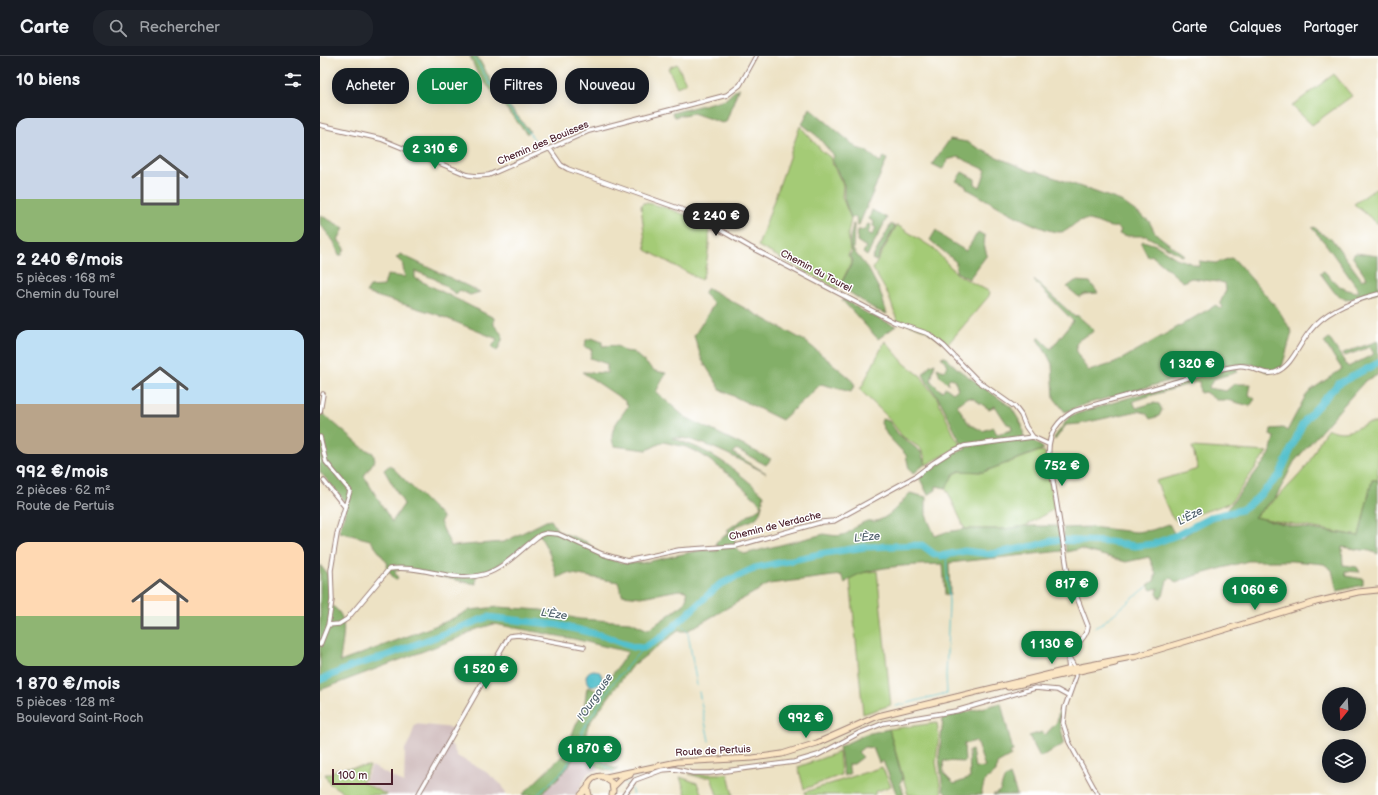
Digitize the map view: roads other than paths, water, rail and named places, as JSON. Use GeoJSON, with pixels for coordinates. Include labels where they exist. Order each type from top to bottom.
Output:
{"type":"FeatureCollection","features":[{"type":"Feature","properties":{"kind":"main road","name":"Route de Pertuis"},"geometry":{"type":"LineString","coordinates":[[588,787],[594,777],[606,777],[685,761],[753,758],[788,753],[817,743],[878,716],[1137,656],[1322,600],[1358,592],[1378,590]]}},
{"type":"Feature","properties":{"kind":"main road","name":"Route de Pertuis"},"geometry":{"type":"LineString","coordinates":[[613,787],[622,778],[638,771]]}},
{"type":"Feature","properties":{"kind":"main road"},"geometry":{"type":"LineString","coordinates":[[606,777],[609,779],[613,787],[613,795]]}},
{"type":"Feature","properties":{"kind":"main road"},"geometry":{"type":"LineString","coordinates":[[581,795],[588,787]]}},
{"type":"Feature","properties":{"kind":"main road"},"geometry":{"type":"LineString","coordinates":[[588,787],[589,795]]}},
{"type":"Feature","properties":{"kind":"street","name":"Chemin des Bouisses"},"geometry":{"type":"LineString","coordinates":[[320,125],[380,139],[455,170],[477,176],[489,175],[550,149],[589,130],[727,95],[740,85],[756,56]]}},
{"type":"Feature","properties":{"kind":"street","name":"Chemin du Tourel"},"geometry":{"type":"LineString","coordinates":[[550,149],[561,164],[568,169],[689,212],[750,247],[894,322],[936,338],[978,381],[1015,407],[1033,437]]}},
{"type":"Feature","properties":{"kind":"street"},"geometry":{"type":"LineString","coordinates":[[1098,795],[1066,735],[1063,718],[1073,670],[1070,658],[1073,648],[1087,633],[1088,626],[1070,581],[1048,444],[1051,435],[1064,418],[1074,411],[1215,370],[1243,366],[1252,367],[1265,373],[1275,373],[1286,366],[1311,329],[1316,325],[1345,304],[1378,294]]}},
{"type":"Feature","properties":{"kind":"street"},"geometry":{"type":"LineString","coordinates":[[320,412],[323,394]]}},
{"type":"Feature","properties":{"kind":"street"},"geometry":{"type":"LineString","coordinates":[[320,437],[326,462],[350,491],[337,534],[331,570],[332,600],[328,624],[320,645]]}},
{"type":"Feature","properties":{"kind":"street"},"geometry":{"type":"LineString","coordinates":[[1033,437],[1048,444]]}},
{"type":"Feature","properties":{"kind":"street","name":"Chemin de Verdache"},"geometry":{"type":"LineString","coordinates":[[328,624],[339,624],[347,619],[389,569],[406,568],[460,577],[485,574],[503,564],[540,534],[547,533],[558,534],[602,554],[627,561],[679,550],[736,546],[822,522],[834,521],[916,476],[941,458],[964,446],[1033,437]]}},
{"type":"Feature","properties":{"kind":"street"},"geometry":{"type":"LineString","coordinates":[[324,481],[345,506]]}},
{"type":"Feature","properties":{"kind":"street"},"geometry":{"type":"LineString","coordinates":[[418,795],[509,636],[518,635],[584,647]]}},
{"type":"Feature","properties":{"kind":"street"},"geometry":{"type":"LineString","coordinates":[[624,795],[635,780],[662,770],[671,769],[693,773],[714,772],[794,762],[814,756],[859,733],[884,723],[956,711],[1035,688],[1057,690],[1068,696]]}},
{"type":"Feature","properties":{"kind":"water"},"geometry":{"type":"Polygon","coordinates":[[[591,670],[597,670],[602,675],[600,684],[597,686],[591,686],[586,681],[586,675],[591,670]]]}},
{"type":"Feature","properties":{"kind":"waterway"},"geometry":{"type":"LineString","coordinates":[[474,56],[490,84],[542,149]]}},
{"type":"Feature","properties":{"kind":"waterway","name":"L'Èze"},"geometry":{"type":"LineString","coordinates":[[320,680],[353,666],[385,656],[488,617],[559,625],[604,636],[633,647],[643,648],[659,639],[719,585],[755,568],[825,553],[865,547],[922,545],[934,554],[941,556],[965,551],[991,554],[1033,546],[1054,540],[1109,542],[1135,546],[1153,544],[1177,535],[1211,517],[1241,510],[1255,500],[1279,476],[1306,419],[1338,384],[1378,363]]}},
{"type":"Feature","properties":{"kind":"waterway"},"geometry":{"type":"LineString","coordinates":[[896,706],[947,693],[946,676],[949,603],[946,555]]}},
{"type":"Feature","properties":{"kind":"waterway"},"geometry":{"type":"LineString","coordinates":[[1094,628],[1100,625],[1147,587]]}},
{"type":"Feature","properties":{"kind":"waterway"},"geometry":{"type":"LineString","coordinates":[[680,622],[688,633],[697,686]]}},
{"type":"Feature","properties":{"kind":"waterway","name":"l'Ourgouse"},"geometry":{"type":"LineString","coordinates":[[537,795],[565,769],[580,743],[582,731],[612,684],[643,648]]}},
{"type":"Feature","properties":{"kind":"waterway"},"geometry":{"type":"LineString","coordinates":[[699,692],[709,741]]}},
{"type":"Feature","properties":{"kind":"waterway"},"geometry":{"type":"LineString","coordinates":[[580,744],[614,773]]}},
{"type":"Feature","properties":{"kind":"waterway"},"geometry":{"type":"LineString","coordinates":[[622,780],[629,786]]}},
{"type":"Feature","properties":{"kind":"waterway"},"geometry":{"type":"LineString","coordinates":[[631,788],[633,795]]}}]}
